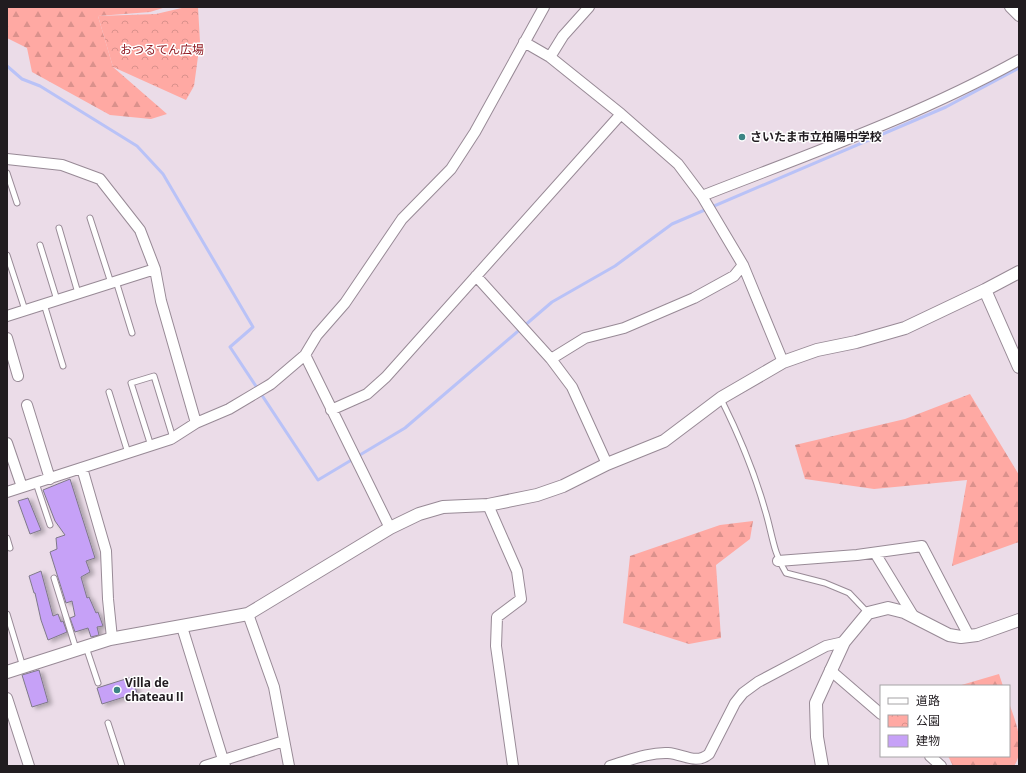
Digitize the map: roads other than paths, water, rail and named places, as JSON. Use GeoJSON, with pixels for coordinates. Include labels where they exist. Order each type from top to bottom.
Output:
{"type":"FeatureCollection","features":[{"type":"Feature","properties":{"kind":"street"},"geometry":{"type":"LineString","coordinates":[[7,492],[173,438],[196,423],[229,409],[271,384],[305,355],[317,335],[345,303],[402,219],[451,168],[475,132],[544,7]]}},
{"type":"Feature","properties":{"kind":"street"},"geometry":{"type":"LineString","coordinates":[[550,57],[563,36],[589,7]]}},
{"type":"Feature","properties":{"kind":"street"},"geometry":{"type":"LineString","coordinates":[[1010,7],[1019,16]]}},
{"type":"Feature","properties":{"kind":"street"},"geometry":{"type":"LineString","coordinates":[[524,42],[550,57],[621,114],[678,164],[702,196],[743,265],[783,362]]}},
{"type":"Feature","properties":{"kind":"street"},"geometry":{"type":"LineString","coordinates":[[702,196],[876,128],[980,82],[1019,60]]}},
{"type":"Feature","properties":{"kind":"street"},"geometry":{"type":"LineString","coordinates":[[332,410],[367,394],[386,377],[621,114]]}},
{"type":"Feature","properties":{"kind":"street"},"geometry":{"type":"LineString","coordinates":[[7,159],[62,165],[100,179],[140,230],[155,269],[160,301],[196,423]]}},
{"type":"Feature","properties":{"kind":"street"},"geometry":{"type":"LineString","coordinates":[[551,359],[585,338],[624,328],[694,298],[734,276],[743,265]]}},
{"type":"Feature","properties":{"kind":"street"},"geometry":{"type":"LineString","coordinates":[[7,316],[155,269]]}},
{"type":"Feature","properties":{"kind":"street"},"geometry":{"type":"LineString","coordinates":[[7,672],[112,638],[182,627],[248,614],[390,528],[419,514],[443,507],[488,504],[537,495],[564,486],[607,464],[664,441],[721,398],[783,362],[817,350],[856,342],[905,328],[1019,272]]}},
{"type":"Feature","properties":{"kind":"street"},"geometry":{"type":"LineString","coordinates":[[476,276],[551,359],[572,387],[607,464]]}},
{"type":"Feature","properties":{"kind":"street"},"geometry":{"type":"LineString","coordinates":[[985,290],[1019,367]]}},
{"type":"Feature","properties":{"kind":"street"},"geometry":{"type":"LineString","coordinates":[[7,338],[18,376]]}},
{"type":"Feature","properties":{"kind":"street"},"geometry":{"type":"LineString","coordinates":[[305,355],[390,528]]}},
{"type":"Feature","properties":{"kind":"street"},"geometry":{"type":"LineString","coordinates":[[26,405],[50,478]]}},
{"type":"Feature","properties":{"kind":"street"},"geometry":{"type":"LineString","coordinates":[[7,443],[22,487]]}},
{"type":"Feature","properties":{"kind":"street"},"geometry":{"type":"LineString","coordinates":[[82,468],[106,551],[108,599],[112,638]]}},
{"type":"Feature","properties":{"kind":"street"},"geometry":{"type":"LineString","coordinates":[[488,504],[517,571],[521,599],[497,617],[496,646],[513,766]]}},
{"type":"Feature","properties":{"kind":"street"},"geometry":{"type":"LineString","coordinates":[[778,561],[875,553],[922,546],[969,636]]}},
{"type":"Feature","properties":{"kind":"street"},"geometry":{"type":"LineString","coordinates":[[875,553],[914,617]]}},
{"type":"Feature","properties":{"kind":"street"},"geometry":{"type":"LineString","coordinates":[[822,766],[817,737],[815,707],[830,670],[844,642],[868,613],[888,608],[904,612],[949,635],[961,637],[977,635],[1019,620]]}},
{"type":"Feature","properties":{"kind":"street"},"geometry":{"type":"LineString","coordinates":[[248,614],[274,687],[289,766]]}},
{"type":"Feature","properties":{"kind":"street"},"geometry":{"type":"LineString","coordinates":[[182,627],[224,763]]}},
{"type":"Feature","properties":{"kind":"street"},"geometry":{"type":"LineString","coordinates":[[610,766],[666,753],[678,754],[695,760],[703,759],[709,754],[735,703],[743,693],[758,682],[826,646],[844,642]]}},
{"type":"Feature","properties":{"kind":"street"},"geometry":{"type":"LineString","coordinates":[[830,670],[880,713]]}},
{"type":"Feature","properties":{"kind":"street"},"geometry":{"type":"LineString","coordinates":[[7,698],[29,766]]}},
{"type":"Feature","properties":{"kind":"street"},"geometry":{"type":"LineString","coordinates":[[206,766],[224,763],[284,741]]}},
{"type":"Feature","properties":{"kind":"street"},"geometry":{"type":"LineString","coordinates":[[931,757],[941,766]]}},
{"type":"Feature","properties":{"kind":"lane"},"geometry":{"type":"LineString","coordinates":[[7,173],[17,203]]}},
{"type":"Feature","properties":{"kind":"lane"},"geometry":{"type":"LineString","coordinates":[[90,218],[132,333]]}},
{"type":"Feature","properties":{"kind":"lane"},"geometry":{"type":"LineString","coordinates":[[59,228],[78,293]]}},
{"type":"Feature","properties":{"kind":"lane"},"geometry":{"type":"LineString","coordinates":[[40,245],[57,300]]}},
{"type":"Feature","properties":{"kind":"lane"},"geometry":{"type":"LineString","coordinates":[[7,256],[25,310]]}},
{"type":"Feature","properties":{"kind":"lane"},"geometry":{"type":"LineString","coordinates":[[44,304],[63,366]]}},
{"type":"Feature","properties":{"kind":"lane"},"geometry":{"type":"LineString","coordinates":[[151,446],[131,383],[154,376],[173,438]]}},
{"type":"Feature","properties":{"kind":"lane"},"geometry":{"type":"LineString","coordinates":[[109,392],[128,453]]}},
{"type":"Feature","properties":{"kind":"lane"},"geometry":{"type":"LineString","coordinates":[[721,398],[747,454],[766,510],[778,561],[786,573],[825,583],[849,593],[868,613]]}},
{"type":"Feature","properties":{"kind":"lane"},"geometry":{"type":"LineString","coordinates":[[36,483],[50,525]]}},
{"type":"Feature","properties":{"kind":"lane"},"geometry":{"type":"LineString","coordinates":[[7,538],[10,548]]}},
{"type":"Feature","properties":{"kind":"lane"},"geometry":{"type":"LineString","coordinates":[[54,578],[81,648],[98,684]]}},
{"type":"Feature","properties":{"kind":"lane"},"geometry":{"type":"LineString","coordinates":[[7,614],[23,667]]}},
{"type":"Feature","properties":{"kind":"lane"},"geometry":{"type":"LineString","coordinates":[[108,723],[122,766]]}},
{"type":"Feature","properties":{"kind":"waterway"},"geometry":{"type":"LineString","coordinates":[[7,66],[22,79],[40,86],[137,146],[163,174],[253,327],[230,347],[318,480],[405,428],[552,302],[615,266],[672,224],[946,107],[1019,68]]}},
{"type":"Feature","properties":{"kind":"place","name":"さいたま市立柏陽中学校"},"geometry":{"type":"Point","coordinates":[742,137]}},
{"type":"Feature","properties":{"kind":"place","name":"Villa de chateauⅡ"},"geometry":{"type":"Point","coordinates":[117,690]}},
{"type":"Feature","properties":{"kind":"park label","name":"おつるてん広場"},"geometry":{"type":"Point","coordinates":[162,50]}}]}
